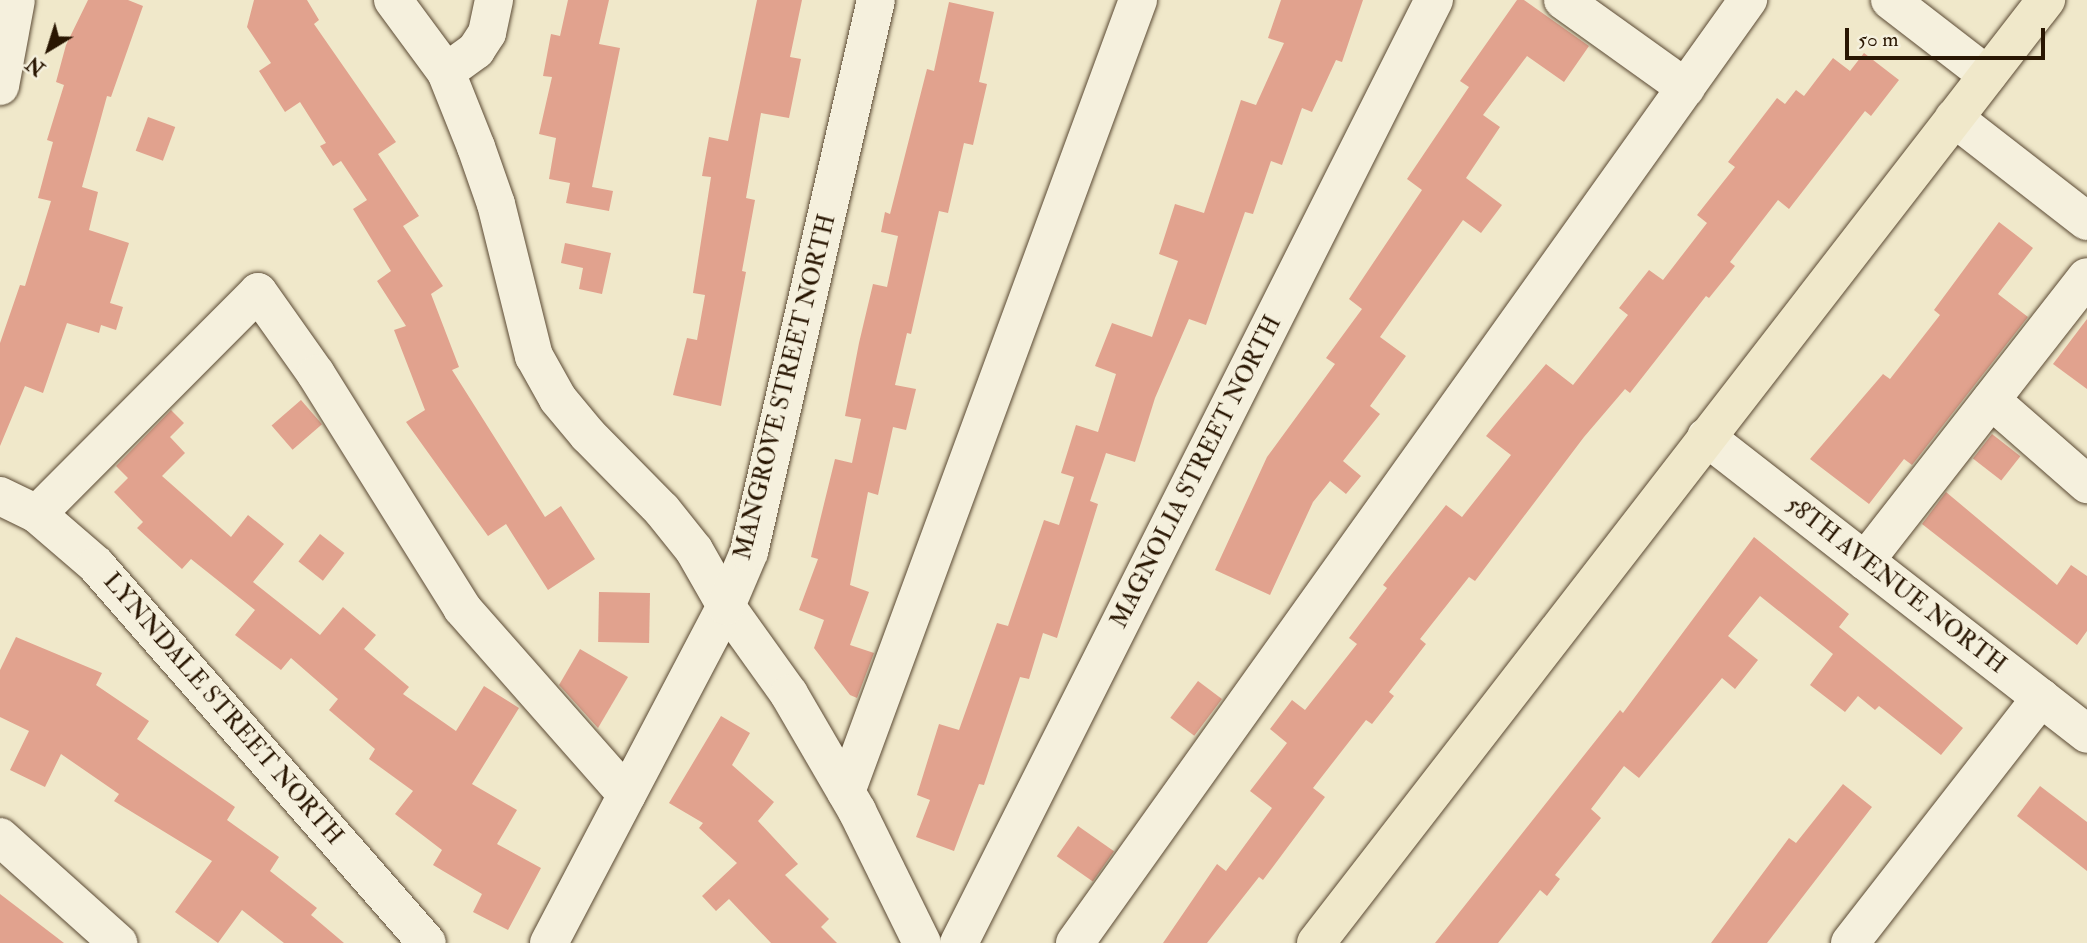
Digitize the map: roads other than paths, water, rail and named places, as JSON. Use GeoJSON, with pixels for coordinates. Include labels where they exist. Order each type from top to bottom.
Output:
{"type":"FeatureCollection","features":[{"type":"Feature","properties":{"kind":"main road"},"geometry":{"type":"LineString","coordinates":[[1316,943],[2046,0]]}},
{"type":"Feature","properties":{"kind":"street"},"geometry":{"type":"LineString","coordinates":[[0,83],[16,0]]}},
{"type":"Feature","properties":{"kind":"street"},"geometry":{"type":"LineString","coordinates":[[393,0],[446,72],[496,204],[534,356],[558,399],[587,435],[662,510],[686,540],[726,606],[789,694],[846,792],[922,943]]}},
{"type":"Feature","properties":{"kind":"street"},"geometry":{"type":"LineString","coordinates":[[446,72],[477,50],[487,33],[494,0]]}},
{"type":"Feature","properties":{"kind":"street","name":"MANGROVE STREET NORTH"},"geometry":{"type":"LineString","coordinates":[[550,943],[726,606],[749,552],[876,0]]}},
{"type":"Feature","properties":{"kind":"street"},"geometry":{"type":"LineString","coordinates":[[846,792],[1138,0]]}},
{"type":"Feature","properties":{"kind":"street","name":"MAGNOLIA STREET NORTH"},"geometry":{"type":"LineString","coordinates":[[959,943],[1434,0]]}},
{"type":"Feature","properties":{"kind":"street"},"geometry":{"type":"LineString","coordinates":[[1563,0],[1686,88]]}},
{"type":"Feature","properties":{"kind":"street"},"geometry":{"type":"LineString","coordinates":[[1075,943],[1748,0]]}},
{"type":"Feature","properties":{"kind":"street"},"geometry":{"type":"LineString","coordinates":[[1890,0],[1987,75]]}},
{"type":"Feature","properties":{"kind":"street"},"geometry":{"type":"LineString","coordinates":[[1954,118],[2087,220]]}},
{"type":"Feature","properties":{"kind":"street"},"geometry":{"type":"LineString","coordinates":[[1865,561],[2087,277]]}},
{"type":"Feature","properties":{"kind":"street"},"geometry":{"type":"LineString","coordinates":[[37,514],[258,292],[316,374],[462,608],[627,795]]}},
{"type":"Feature","properties":{"kind":"street"},"geometry":{"type":"LineString","coordinates":[[1991,400],[2087,484]]}},
{"type":"Feature","properties":{"kind":"street","name":"58TH AVENUE NORTH"},"geometry":{"type":"LineString","coordinates":[[1706,437],[2087,734]]}},
{"type":"Feature","properties":{"kind":"street","name":"LYNNDALE STREET NORTH"},"geometry":{"type":"LineString","coordinates":[[0,496],[37,514],[96,565],[167,642],[428,943]]}},
{"type":"Feature","properties":{"kind":"street"},"geometry":{"type":"LineString","coordinates":[[1850,943],[2041,698]]}},
{"type":"Feature","properties":{"kind":"street"},"geometry":{"type":"LineString","coordinates":[[0,837],[117,943]]}}]}
